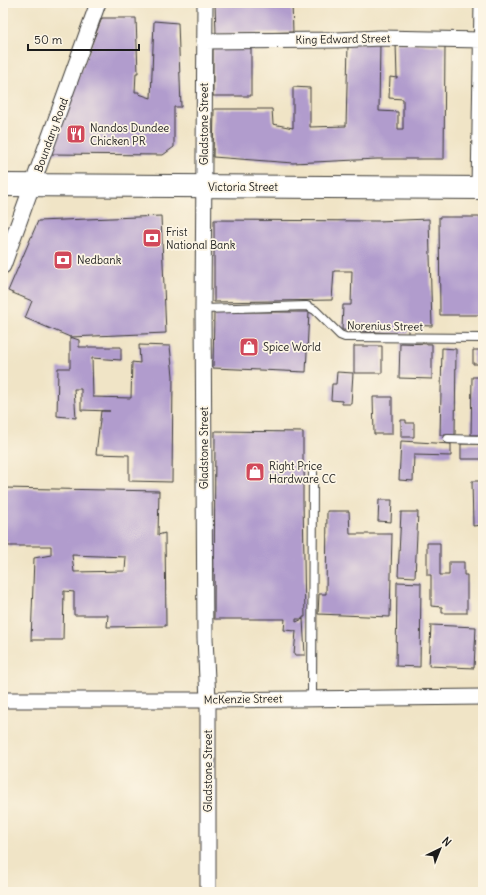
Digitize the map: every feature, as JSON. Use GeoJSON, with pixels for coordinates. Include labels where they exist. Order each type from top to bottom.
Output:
{"type":"FeatureCollection","features":[{"type":"Feature","properties":{"kind":"main road","name":"Victoria Street"},"geometry":{"type":"LineString","coordinates":[[3,185],[481,188]]}},
{"type":"Feature","properties":{"kind":"street","name":"Boundary Road"},"geometry":{"type":"LineString","coordinates":[[3,266],[98,3]]}},
{"type":"Feature","properties":{"kind":"street","name":"Gladstone Street"},"geometry":{"type":"LineString","coordinates":[[205,3],[203,309],[205,638],[208,700],[208,892]]}},
{"type":"Feature","properties":{"kind":"street"},"geometry":{"type":"LineString","coordinates":[[481,188],[482,3]]}},
{"type":"Feature","properties":{"kind":"street","name":"King Edward Street"},"geometry":{"type":"LineString","coordinates":[[204,41],[337,40],[380,38],[482,40]]}},
{"type":"Feature","properties":{"kind":"street","name":"McKenzie Street"},"geometry":{"type":"LineString","coordinates":[[3,700],[208,700],[483,697]]}},
{"type":"Feature","properties":{"kind":"lane","name":"Norenius Street"},"geometry":{"type":"LineString","coordinates":[[203,309],[307,306],[315,310],[340,335],[345,337],[483,338]]}},
{"type":"Feature","properties":{"kind":"lane"},"geometry":{"type":"LineString","coordinates":[[448,440],[483,440]]}},
{"type":"Feature","properties":{"kind":"lane"},"geometry":{"type":"LineString","coordinates":[[312,698],[313,473]]}},
{"type":"Feature","properties":{"kind":"building"},"geometry":{"type":"Polygon","coordinates":[[[215,3],[292,3],[293,32],[216,34],[215,3]]]}},
{"type":"Feature","properties":{"kind":"building"},"geometry":{"type":"Polygon","coordinates":[[[102,18],[136,18],[138,73],[136,73],[135,92],[139,92],[139,94],[151,98],[154,21],[178,23],[181,107],[174,107],[174,147],[163,155],[48,154],[102,18]]]}},
{"type":"Feature","properties":{"kind":"building"},"geometry":{"type":"Polygon","coordinates":[[[380,43],[379,111],[398,112],[398,129],[403,129],[403,99],[389,98],[390,77],[397,78],[396,43],[445,46],[444,159],[377,159],[293,163],[213,157],[214,109],[272,109],[273,124],[293,128],[293,87],[310,88],[310,127],[346,126],[348,44],[380,43]]]}},
{"type":"Feature","properties":{"kind":"building"},"geometry":{"type":"Polygon","coordinates":[[[213,46],[251,46],[251,96],[213,96],[213,46]]]}},
{"type":"Feature","properties":{"kind":"building"},"geometry":{"type":"Polygon","coordinates":[[[161,216],[166,333],[70,337],[25,318],[32,301],[8,291],[38,221],[161,216]]]}},
{"type":"Feature","properties":{"kind":"building"},"geometry":{"type":"Polygon","coordinates":[[[439,217],[483,217],[483,315],[440,315],[439,217]]]}},
{"type":"Feature","properties":{"kind":"building"},"geometry":{"type":"Polygon","coordinates":[[[429,219],[432,326],[408,325],[408,334],[342,330],[343,305],[351,305],[352,271],[334,271],[332,300],[214,302],[214,220],[378,221],[429,219]]]}},
{"type":"Feature","properties":{"kind":"building"},"geometry":{"type":"Polygon","coordinates":[[[214,312],[309,312],[306,372],[213,368],[214,312]]]}},
{"type":"Feature","properties":{"kind":"building"},"geometry":{"type":"Polygon","coordinates":[[[70,337],[79,340],[79,347],[121,347],[121,360],[92,358],[93,397],[131,398],[132,362],[140,363],[139,345],[170,346],[173,376],[172,482],[129,481],[129,455],[96,454],[101,411],[110,411],[81,410],[81,389],[74,389],[76,418],[57,416],[58,368],[70,368],[70,337]]]}},
{"type":"Feature","properties":{"kind":"building"},"geometry":{"type":"Polygon","coordinates":[[[400,343],[432,344],[432,379],[399,378],[400,343]]]}},
{"type":"Feature","properties":{"kind":"building"},"geometry":{"type":"Polygon","coordinates":[[[354,346],[382,346],[382,373],[354,373],[354,346]]]}},
{"type":"Feature","properties":{"kind":"building"},"geometry":{"type":"Polygon","coordinates":[[[442,348],[456,349],[455,435],[440,435],[442,348]]]}},
{"type":"Feature","properties":{"kind":"building"},"geometry":{"type":"Polygon","coordinates":[[[473,350],[483,350],[483,364],[473,364],[473,350]]]}},
{"type":"Feature","properties":{"kind":"building"},"geometry":{"type":"Polygon","coordinates":[[[337,372],[353,373],[351,404],[342,404],[342,401],[331,400],[332,384],[336,384],[337,372]]]}},
{"type":"Feature","properties":{"kind":"building"},"geometry":{"type":"Polygon","coordinates":[[[472,377],[483,377],[483,435],[471,435],[472,377]]]}},
{"type":"Feature","properties":{"kind":"building"},"geometry":{"type":"Polygon","coordinates":[[[373,397],[392,397],[392,434],[374,434],[373,397]]]}},
{"type":"Feature","properties":{"kind":"building"},"geometry":{"type":"Polygon","coordinates":[[[401,420],[406,420],[406,423],[414,423],[414,437],[401,437],[401,420]]]}},
{"type":"Feature","properties":{"kind":"building"},"geometry":{"type":"Polygon","coordinates":[[[215,431],[303,432],[305,483],[303,483],[303,500],[305,617],[303,617],[303,619],[305,655],[294,655],[296,631],[284,630],[285,619],[214,619],[215,431]],[[296,619],[296,622],[303,619],[296,619]]]}},
{"type":"Feature","properties":{"kind":"building"},"geometry":{"type":"Polygon","coordinates":[[[401,441],[451,444],[451,456],[414,455],[413,481],[399,480],[401,441]]]}},
{"type":"Feature","properties":{"kind":"building"},"geometry":{"type":"Polygon","coordinates":[[[461,444],[483,444],[483,459],[461,459],[461,444]]]}},
{"type":"Feature","properties":{"kind":"building"},"geometry":{"type":"Polygon","coordinates":[[[472,481],[483,481],[483,525],[473,526],[472,481]]]}},
{"type":"Feature","properties":{"kind":"building"},"geometry":{"type":"Polygon","coordinates":[[[3,488],[159,491],[158,535],[165,533],[166,626],[107,627],[108,615],[74,615],[74,592],[64,591],[63,640],[31,640],[34,558],[51,555],[51,546],[8,546],[8,542],[3,541],[3,488]],[[72,555],[74,572],[125,571],[126,557],[72,555]]]}},
{"type":"Feature","properties":{"kind":"building"},"geometry":{"type":"Polygon","coordinates":[[[379,500],[392,500],[391,522],[378,521],[379,500]]]}},
{"type":"Feature","properties":{"kind":"building"},"geometry":{"type":"Polygon","coordinates":[[[327,511],[349,511],[350,534],[392,534],[390,617],[318,614],[319,594],[326,594],[327,511]]]}},
{"type":"Feature","properties":{"kind":"building"},"geometry":{"type":"Polygon","coordinates":[[[401,512],[418,512],[415,577],[398,576],[401,512]]]}},
{"type":"Feature","properties":{"kind":"building"},"geometry":{"type":"Polygon","coordinates":[[[427,543],[440,543],[440,575],[449,575],[449,562],[464,562],[464,575],[467,575],[467,613],[442,613],[442,607],[431,606],[431,575],[427,575],[427,543]]]}},
{"type":"Feature","properties":{"kind":"building"},"geometry":{"type":"Polygon","coordinates":[[[397,582],[421,583],[420,667],[396,666],[397,582]]]}},
{"type":"Feature","properties":{"kind":"building"},"geometry":{"type":"Polygon","coordinates":[[[431,625],[476,627],[474,668],[429,666],[431,625]]]}},
{"type":"Feature","properties":{"kind":"place","name":"Nandos Dundee Chicken PR"},"geometry":{"type":"Point","coordinates":[76,134]}},
{"type":"Feature","properties":{"kind":"place","name":"Frist National Bank"},"geometry":{"type":"Point","coordinates":[152,238]}},
{"type":"Feature","properties":{"kind":"place","name":"Nedbank"},"geometry":{"type":"Point","coordinates":[63,260]}},
{"type":"Feature","properties":{"kind":"place","name":"Spice World"},"geometry":{"type":"Point","coordinates":[249,347]}},
{"type":"Feature","properties":{"kind":"place","name":"Right Price Hardware CC"},"geometry":{"type":"Point","coordinates":[255,472]}}]}
